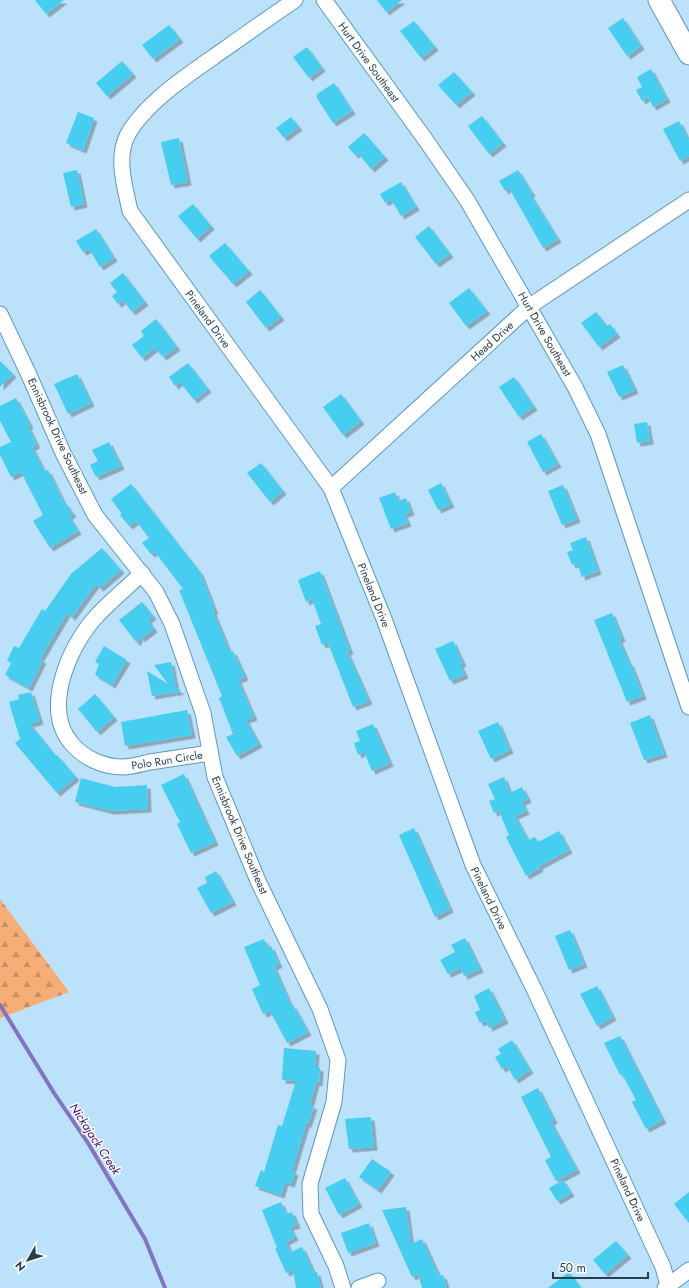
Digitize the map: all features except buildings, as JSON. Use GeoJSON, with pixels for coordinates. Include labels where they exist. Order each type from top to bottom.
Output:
{"type":"FeatureCollection","features":[{"type":"Feature","properties":{"kind":"street","name":"Pineland Drive"},"geometry":{"type":"LineString","coordinates":[[295,0],[184,77],[140,116],[127,137],[122,159],[124,186],[130,211],[331,488],[384,619],[473,865],[547,1017],[663,1267],[667,1286]]}},
{"type":"Feature","properties":{"kind":"street","name":"Hurt Drive Southeast"},"geometry":{"type":"LineString","coordinates":[[324,0],[425,139],[467,200],[530,306],[575,387],[598,434],[629,529],[667,637],[689,707]]}},
{"type":"Feature","properties":{"kind":"street"},"geometry":{"type":"LineString","coordinates":[[659,0],[689,54]]}},
{"type":"Feature","properties":{"kind":"street","name":"Head Drive"},"geometry":{"type":"LineString","coordinates":[[331,488],[530,306],[689,200]]}},
{"type":"Feature","properties":{"kind":"street","name":"Ennisbrook Drive Southeast"},"geometry":{"type":"LineString","coordinates":[[2,323],[63,453],[95,515],[156,592],[172,624],[203,713],[215,777],[258,881],[320,1009],[338,1060],[334,1102],[310,1184],[311,1214],[336,1266],[343,1288]]}},
{"type":"Feature","properties":{"kind":"street","name":"Polo Run Circle"},"geometry":{"type":"LineString","coordinates":[[142,574],[94,620],[78,643],[63,673],[59,692],[58,718],[66,736],[76,748],[90,760],[102,763],[122,767],[210,753]]}},
{"type":"Feature","properties":{"kind":"street"},"geometry":{"type":"LineString","coordinates":[[667,1286],[689,1270]]}},
{"type":"Feature","properties":{"kind":"street"},"geometry":{"type":"LineString","coordinates":[[359,1288],[378,1281]]}},
{"type":"Feature","properties":{"kind":"green space"},"geometry":{"type":"Polygon","coordinates":[[[0,899],[69,992],[0,1018],[0,899]]]}},
{"type":"Feature","properties":{"kind":"waterway","name":"Nickajack Creek"},"geometry":{"type":"LineString","coordinates":[[0,1005],[54,1093],[88,1143],[145,1239],[165,1288]]}}]}
